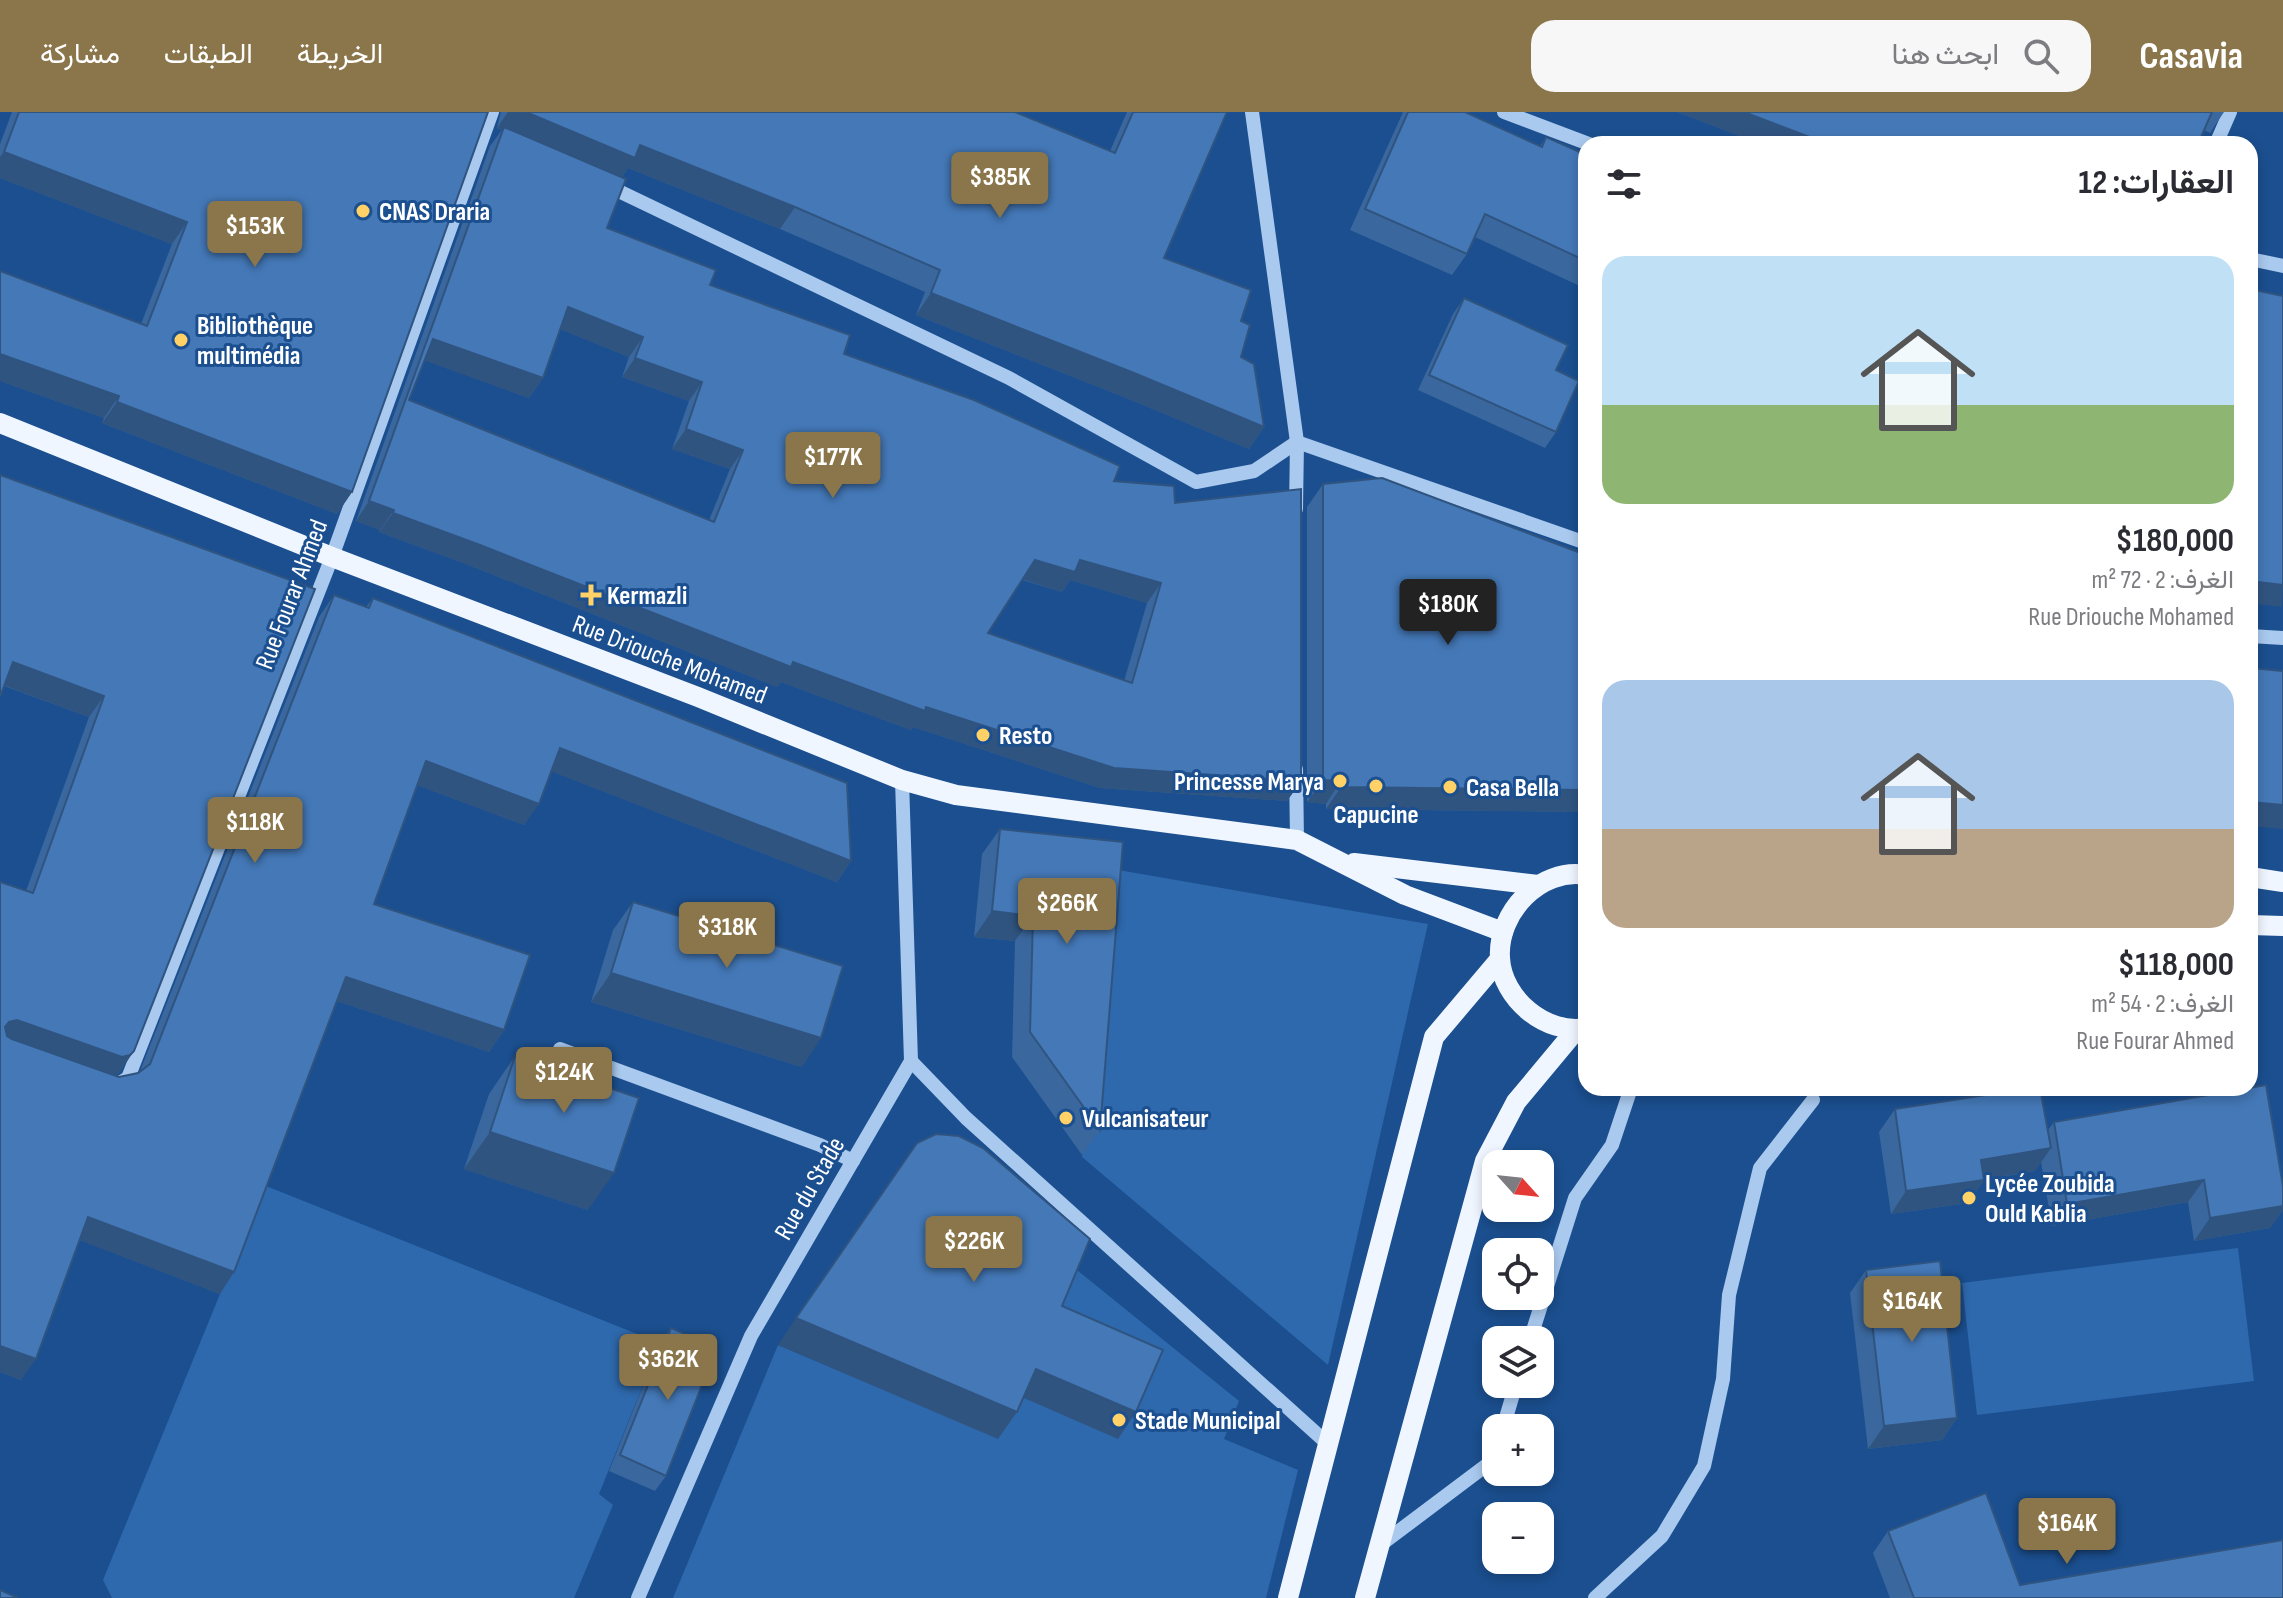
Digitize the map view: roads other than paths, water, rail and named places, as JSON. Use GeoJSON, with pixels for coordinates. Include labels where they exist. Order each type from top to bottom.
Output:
{"type":"FeatureCollection","features":[{"type":"Feature","properties":{"kind":"main road","name":"Rue Driouche Mohamed"},"geometry":{"type":"LineString","coordinates":[[0,423],[332,557],[698,697],[902,780],[956,795],[1297,840],[1405,895],[1503,932]]}},
{"type":"Feature","properties":{"kind":"main road"},"geometry":{"type":"LineString","coordinates":[[1342,862],[1538,885]]}},
{"type":"Feature","properties":{"kind":"main road"},"geometry":{"type":"LineString","coordinates":[[1578,875],[1562,876],[1538,885],[1517,903],[1503,932],[1500,959],[1506,982],[1527,1011],[1551,1025],[1578,1029]]}},
{"type":"Feature","properties":{"kind":"main road"},"geometry":{"type":"LineString","coordinates":[[2258,878],[2283,882]]}},
{"type":"Feature","properties":{"kind":"main road"},"geometry":{"type":"LineString","coordinates":[[2258,925],[2283,926]]}},
{"type":"Feature","properties":{"kind":"main road"},"geometry":{"type":"LineString","coordinates":[[1288,1598],[1434,1037],[1500,959]]}},
{"type":"Feature","properties":{"kind":"main road"},"geometry":{"type":"LineString","coordinates":[[1365,1598],[1485,1161],[1516,1102],[1578,1032]]}},
{"type":"Feature","properties":{"kind":"street","name":"Rue Fourar Ahmed"},"geometry":{"type":"LineString","coordinates":[[113,1086],[128,1078],[332,557],[492,112]]}},
{"type":"Feature","properties":{"kind":"street"},"geometry":{"type":"LineString","coordinates":[[1252,112],[1297,442],[1296,521]]}},
{"type":"Feature","properties":{"kind":"street"},"geometry":{"type":"LineString","coordinates":[[1504,112],[1578,140]]}},
{"type":"Feature","properties":{"kind":"street"},"geometry":{"type":"LineString","coordinates":[[2220,136],[2230,112]]}},
{"type":"Feature","properties":{"kind":"street"},"geometry":{"type":"LineString","coordinates":[[484,133],[499,140]]}},
{"type":"Feature","properties":{"kind":"street"},"geometry":{"type":"LineString","coordinates":[[586,177],[630,195],[1009,378],[1196,482],[1254,471],[1297,442]]}},
{"type":"Feature","properties":{"kind":"street"},"geometry":{"type":"LineString","coordinates":[[2258,261],[2283,266]]}},
{"type":"Feature","properties":{"kind":"street"},"geometry":{"type":"LineString","coordinates":[[1297,442],[1578,540]]}},
{"type":"Feature","properties":{"kind":"street"},"geometry":{"type":"LineString","coordinates":[[2258,636],[2283,638]]}},
{"type":"Feature","properties":{"kind":"street"},"geometry":{"type":"LineString","coordinates":[[1296,762],[1297,840]]}},
{"type":"Feature","properties":{"kind":"street"},"geometry":{"type":"LineString","coordinates":[[902,780],[911,1061],[966,1118],[1328,1444]]}},
{"type":"Feature","properties":{"kind":"street"},"geometry":{"type":"LineString","coordinates":[[560,1049],[820,1145],[853,1161]]}},
{"type":"Feature","properties":{"kind":"street","name":"Rue du Stade"},"geometry":{"type":"LineString","coordinates":[[638,1598],[751,1336],[911,1061]]}},
{"type":"Feature","properties":{"kind":"street"},"geometry":{"type":"LineString","coordinates":[[1534,1326],[1575,1198],[1612,1145],[1628,1096]]}},
{"type":"Feature","properties":{"kind":"street"},"geometry":{"type":"LineString","coordinates":[[1595,1598],[1662,1536],[1704,1466],[1723,1379],[1729,1295],[1760,1168],[1813,1100]]}},
{"type":"Feature","properties":{"kind":"street"},"geometry":{"type":"LineString","coordinates":[[1379,1547],[1482,1469]]}},
{"type":"Feature","properties":{"kind":"place","name":"CNAS Draria"},"geometry":{"type":"Point","coordinates":[363,211]}},
{"type":"Feature","properties":{"kind":"place","name":"Bibliothèque multimédia"},"geometry":{"type":"Point","coordinates":[181,340]}},
{"type":"Feature","properties":{"kind":"place","name":"Kermazli"},"geometry":{"type":"Point","coordinates":[591,595]}},
{"type":"Feature","properties":{"kind":"place","name":"Resto"},"geometry":{"type":"Point","coordinates":[983,735]}},
{"type":"Feature","properties":{"kind":"place","name":"Princesse Marya"},"geometry":{"type":"Point","coordinates":[1340,781]}},
{"type":"Feature","properties":{"kind":"place","name":"Capucine"},"geometry":{"type":"Point","coordinates":[1376,786]}},
{"type":"Feature","properties":{"kind":"place","name":"Casa Bella"},"geometry":{"type":"Point","coordinates":[1450,787]}},
{"type":"Feature","properties":{"kind":"place","name":"Vulcanisateur"},"geometry":{"type":"Point","coordinates":[1066,1118]}},
{"type":"Feature","properties":{"kind":"place","name":"Lycée Zoubida Ould Kablia"},"geometry":{"type":"Point","coordinates":[1969,1198]}},
{"type":"Feature","properties":{"kind":"place","name":"Stade Municipal"},"geometry":{"type":"Point","coordinates":[1119,1420]}}]}
